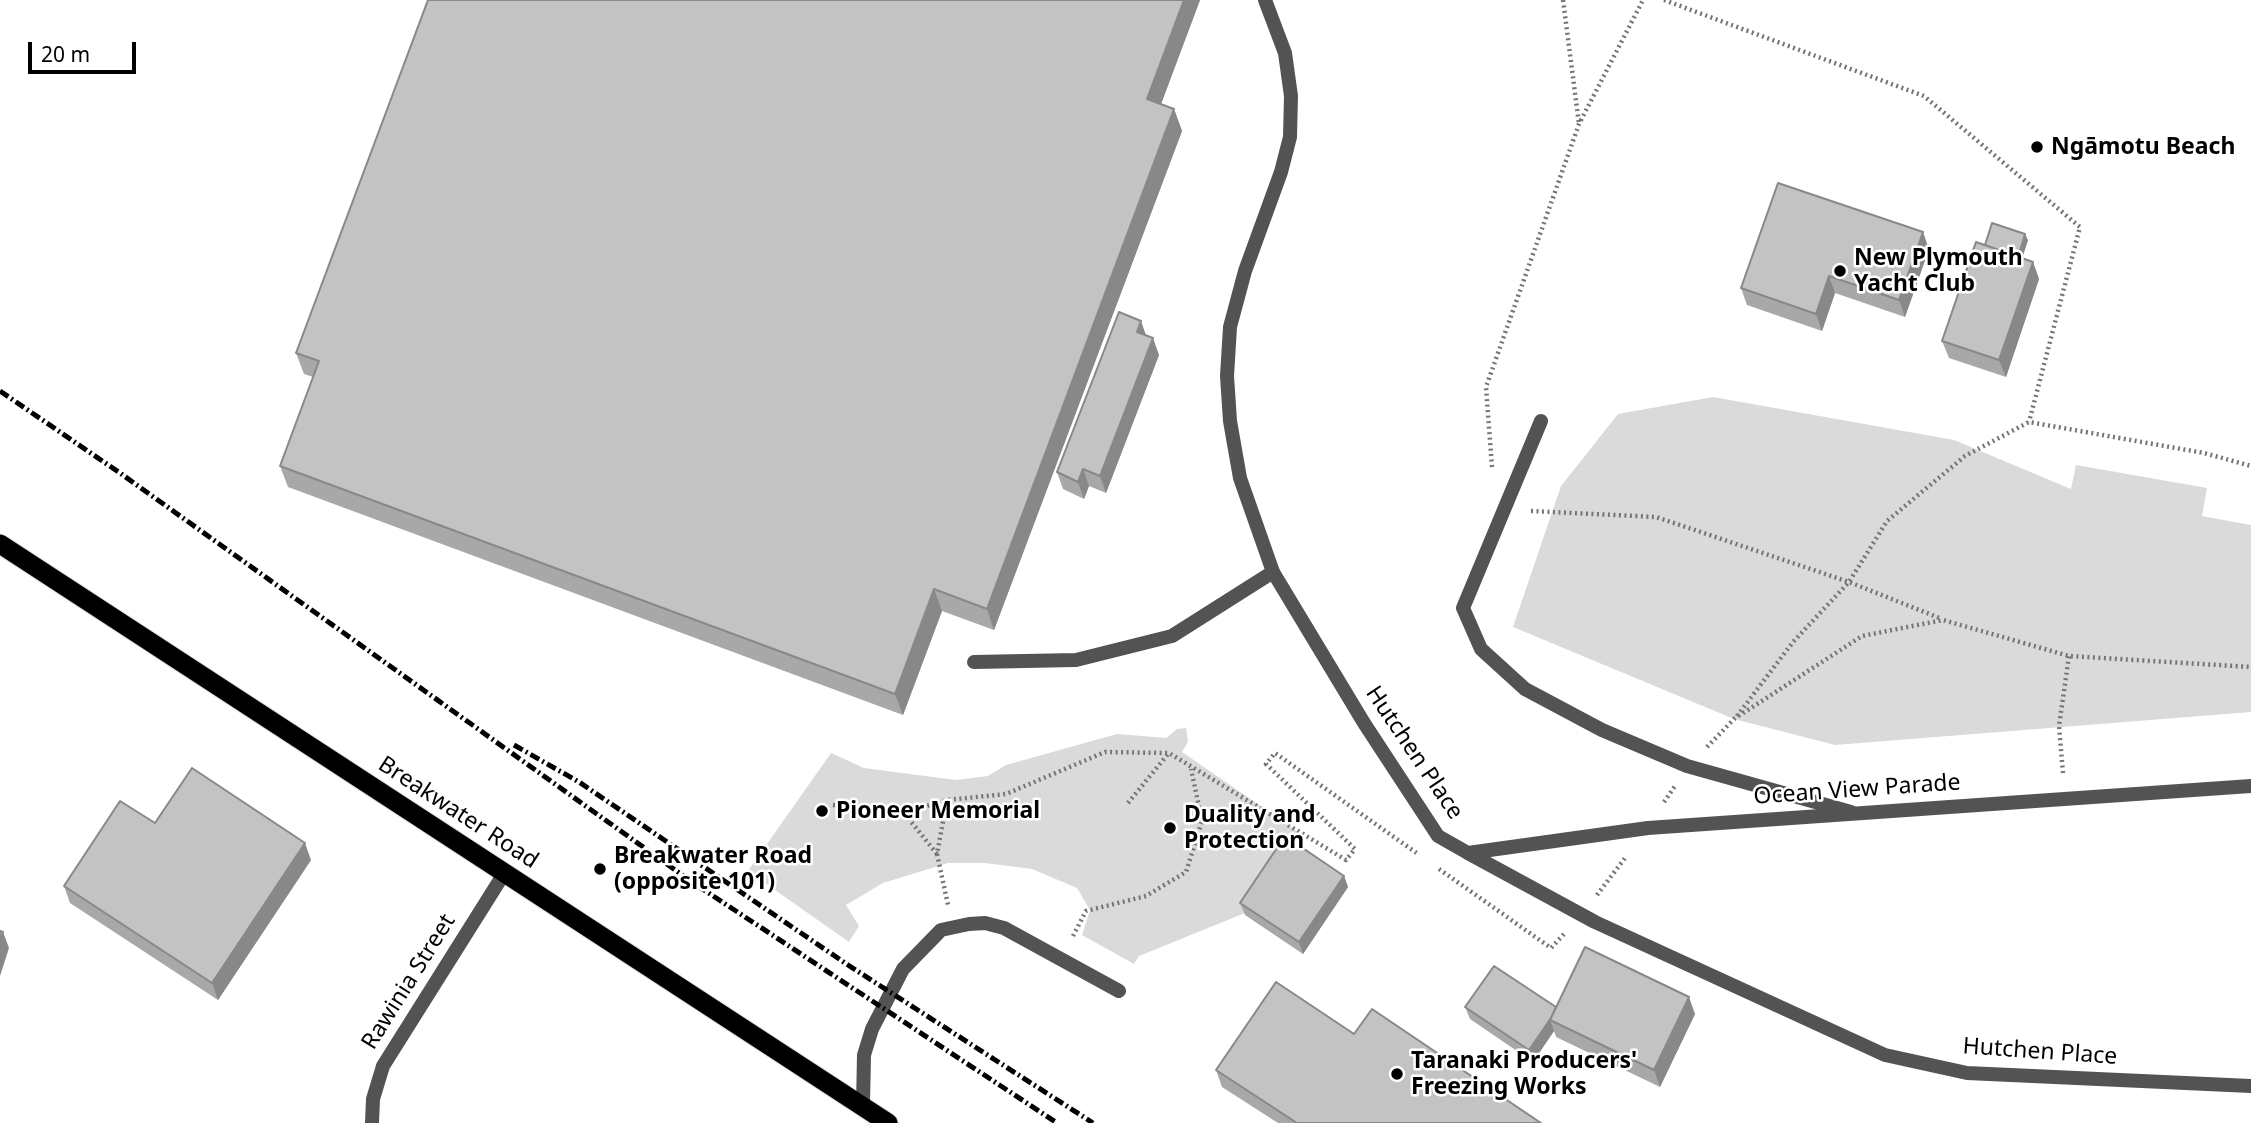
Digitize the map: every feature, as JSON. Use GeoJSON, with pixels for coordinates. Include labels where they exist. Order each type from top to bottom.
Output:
{"type":"FeatureCollection","features":[{"type":"Feature","properties":{"kind":"highway","name":"Breakwater Road"},"geometry":{"type":"LineString","coordinates":[[0,544],[888,1123]]}},
{"type":"Feature","properties":{"kind":"street","name":"Hutchen Place"},"geometry":{"type":"LineString","coordinates":[[1265,0],[1286,53],[1291,96],[1290,137],[1281,172],[1244,271],[1230,327],[1227,376],[1230,421],[1240,478],[1273,572],[1364,723],[1438,836],[1582,915],[1885,1055],[1967,1073],[2251,1086]]}},
{"type":"Feature","properties":{"kind":"street"},"geometry":{"type":"LineString","coordinates":[[1541,421],[1463,608],[1481,649],[1525,689],[1602,730],[1687,766],[1851,812]]}},
{"type":"Feature","properties":{"kind":"street"},"geometry":{"type":"LineString","coordinates":[[974,662],[1076,660],[1172,636],[1273,572]]}},
{"type":"Feature","properties":{"kind":"street","name":"Ocean View Parade"},"geometry":{"type":"LineString","coordinates":[[1468,853],[1648,828],[2251,786]]}},
{"type":"Feature","properties":{"kind":"street","name":"Rawinia Street"},"geometry":{"type":"LineString","coordinates":[[372,1123],[373,1099],[383,1066],[505,872]]}},
{"type":"Feature","properties":{"kind":"street"},"geometry":{"type":"LineString","coordinates":[[863,1105],[864,1055],[891,991],[903,969],[930,938],[953,926],[985,923],[1004,928],[1119,991]]}},
{"type":"Feature","properties":{"kind":"path"},"geometry":{"type":"LineString","coordinates":[[1563,0],[1579,124]]}},
{"type":"Feature","properties":{"kind":"path"},"geometry":{"type":"LineString","coordinates":[[1643,0],[1579,124],[1486,387],[1489,454],[1503,510],[1656,517],[1849,582],[1943,620],[2069,656],[2251,667]]}},
{"type":"Feature","properties":{"kind":"path"},"geometry":{"type":"LineString","coordinates":[[1664,0],[1924,96],[2080,227],[2029,422]]}},
{"type":"Feature","properties":{"kind":"path"},"geometry":{"type":"LineString","coordinates":[[833,805],[904,813],[947,800],[1006,794],[1105,752],[1169,753],[1346,860],[1355,849],[1266,764],[1275,753],[1551,948],[1582,915],[1648,828],[1687,766],[1734,719],[1793,642],[1849,582],[1887,521],[1965,456],[2029,422],[2204,453],[2251,466]]}},
{"type":"Feature","properties":{"kind":"path"},"geometry":{"type":"LineString","coordinates":[[1734,719],[1862,636],[1943,620]]}},
{"type":"Feature","properties":{"kind":"path"},"geometry":{"type":"LineString","coordinates":[[2065,798],[2059,726],[2069,656]]}},
{"type":"Feature","properties":{"kind":"path"},"geometry":{"type":"LineString","coordinates":[[1128,803],[1169,753]]}},
{"type":"Feature","properties":{"kind":"path"},"geometry":{"type":"LineString","coordinates":[[1061,959],[1086,911],[1146,896],[1186,872],[1202,821],[1190,768]]}},
{"type":"Feature","properties":{"kind":"path"},"geometry":{"type":"LineString","coordinates":[[947,800],[937,854],[953,926]]}},
{"type":"Feature","properties":{"kind":"path"},"geometry":{"type":"LineString","coordinates":[[904,813],[937,854]]}},
{"type":"Feature","properties":{"kind":"shaded area"},"geometry":{"type":"Polygon","coordinates":[[[1713,397],[1954,440],[2071,489],[2076,465],[2207,488],[2202,516],[2251,525],[2251,712],[1835,745],[1734,719],[1513,627],[1561,486],[1618,414],[1713,397]]]}},
{"type":"Feature","properties":{"kind":"shaded area"},"geometry":{"type":"Polygon","coordinates":[[[1186,728],[1188,742],[1182,752],[1297,831],[1293,843],[1245,913],[1139,956],[1134,964],[1082,935],[1090,910],[1077,888],[1032,869],[985,863],[948,863],[883,883],[846,905],[859,926],[849,942],[748,871],[831,753],[864,768],[956,780],[988,776],[1006,765],[1117,734],[1166,738],[1177,729],[1186,728]]]}},
{"type":"Feature","properties":{"kind":"building"},"geometry":{"type":"Polygon","coordinates":[[[428,0],[1184,0],[1147,99],[1174,109],[987,609],[934,589],[895,694],[280,466],[319,361],[296,353],[428,0]]]}},
{"type":"Feature","properties":{"kind":"building","name":"New Plymouth Yacht Club"},"geometry":{"type":"Polygon","coordinates":[[[1778,183],[1923,232],[1899,300],[1829,276],[1816,314],[1741,288],[1778,183]]]}},
{"type":"Feature","properties":{"kind":"building"},"geometry":{"type":"Polygon","coordinates":[[[1992,223],[2025,234],[2018,257],[1985,245],[1992,223]]]}},
{"type":"Feature","properties":{"kind":"building"},"geometry":{"type":"Polygon","coordinates":[[[1976,242],[2033,262],[1999,360],[1942,341],[1976,242]]]}},
{"type":"Feature","properties":{"kind":"building"},"geometry":{"type":"Polygon","coordinates":[[[1119,312],[1141,321],[1137,332],[1153,338],[1100,476],[1083,469],[1078,482],[1057,472],[1119,312]]]}},
{"type":"Feature","properties":{"kind":"building"},"geometry":{"type":"Polygon","coordinates":[[[192,768],[305,843],[212,983],[64,886],[120,801],[155,823],[192,768]]]}},
{"type":"Feature","properties":{"kind":"building"},"geometry":{"type":"Polygon","coordinates":[[[1285,836],[1344,876],[1299,942],[1240,903],[1285,836]]]}},
{"type":"Feature","properties":{"kind":"building"},"geometry":{"type":"Polygon","coordinates":[[[1585,947],[1689,997],[1654,1070],[1550,1020],[1585,947]]]}},
{"type":"Feature","properties":{"kind":"building"},"geometry":{"type":"Polygon","coordinates":[[[1494,966],[1556,1007],[1529,1050],[1465,1007],[1494,966]]]}},
{"type":"Feature","properties":{"kind":"building"},"geometry":{"type":"Polygon","coordinates":[[[1276,982],[1354,1034],[1372,1009],[1541,1123],[1297,1123],[1216,1070],[1276,982]]]}},
{"type":"Feature","properties":{"kind":"railway"},"geometry":{"type":"LineString","coordinates":[[0,391],[120,473],[692,882],[1057,1123]]}},
{"type":"Feature","properties":{"kind":"railway"},"geometry":{"type":"LineString","coordinates":[[514,745],[579,782],[848,965],[1093,1123]]}},
{"type":"Feature","properties":{"kind":"place","name":"Ngāmotu Beach"},"geometry":{"type":"Point","coordinates":[2037,147]}},
{"type":"Feature","properties":{"kind":"place","name":"New Plymouth Yacht Club"},"geometry":{"type":"Point","coordinates":[1840,271]}},
{"type":"Feature","properties":{"kind":"place","name":"Pioneer Memorial"},"geometry":{"type":"Point","coordinates":[822,811]}},
{"type":"Feature","properties":{"kind":"place","name":"Duality and Protection"},"geometry":{"type":"Point","coordinates":[1170,828]}},
{"type":"Feature","properties":{"kind":"place","name":"Breakwater Road (opposite 101)"},"geometry":{"type":"Point","coordinates":[600,869]}},
{"type":"Feature","properties":{"kind":"place","name":"Taranaki Producers' Freezing Works"},"geometry":{"type":"Point","coordinates":[1397,1074]}}]}
